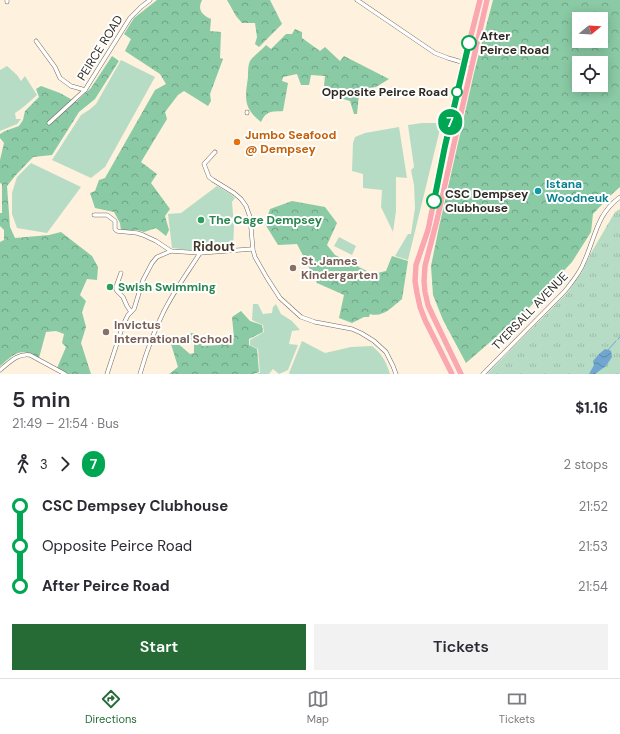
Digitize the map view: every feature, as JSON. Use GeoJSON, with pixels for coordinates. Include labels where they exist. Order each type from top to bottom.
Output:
{"type":"FeatureCollection","features":[{"type":"Feature","properties":{"kind":"main road"},"geometry":{"type":"LineString","coordinates":[[452,374],[425,320],[418,300],[415,281],[416,265],[428,230],[439,173],[479,2],[482,4],[487,0]]}},
{"type":"Feature","properties":{"kind":"main road"},"geometry":{"type":"LineString","coordinates":[[462,374],[428,305],[424,281],[425,266],[448,173],[487,0]]}},
{"type":"Feature","properties":{"kind":"main road"},"geometry":{"type":"LineString","coordinates":[[439,173],[448,173]]}},
{"type":"Feature","properties":{"kind":"street","name":"PEIRCE ROAD"},"geometry":{"type":"LineString","coordinates":[[49,123],[85,90],[130,18],[150,0]]}},
{"type":"Feature","properties":{"kind":"street"},"geometry":{"type":"LineString","coordinates":[[358,0],[435,53],[464,63],[472,64]]}},
{"type":"Feature","properties":{"kind":"street","name":"PEIRCE ROAD"},"geometry":{"type":"LineString","coordinates":[[36,41],[55,66],[60,78],[71,86],[85,90]]}},
{"type":"Feature","properties":{"kind":"street"},"geometry":{"type":"LineString","coordinates":[[215,152],[204,164],[209,177],[234,193],[246,206],[250,217],[252,249],[255,257],[280,298],[299,315],[315,322],[352,329],[374,341],[386,352],[396,374]]}},
{"type":"Feature","properties":{"kind":"street","name":"TYERSALL AVENUE"},"geometry":{"type":"LineString","coordinates":[[483,374],[565,291],[576,277],[584,262],[600,220],[608,207],[620,197]]}},
{"type":"Feature","properties":{"kind":"street"},"geometry":{"type":"LineString","coordinates":[[94,215],[107,215],[115,221],[115,229],[117,231],[143,235],[172,251]]}},
{"type":"Feature","properties":{"kind":"street"},"geometry":{"type":"LineString","coordinates":[[107,374],[123,325],[128,315],[134,309],[144,280],[152,263],[157,257],[172,251],[200,253],[252,249]]}},
{"type":"Feature","properties":{"kind":"street"},"geometry":{"type":"LineString","coordinates":[[140,374],[145,356],[164,310],[200,253]]}},
{"type":"Feature","properties":{"kind":"street"},"geometry":{"type":"LineString","coordinates":[[121,274],[116,289],[123,297],[131,312]]}},
{"type":"Feature","properties":{"kind":"street"},"geometry":{"type":"LineString","coordinates":[[0,370],[18,356],[26,354],[65,374]]}},
{"type":"Feature","properties":{"kind":"green space"},"geometry":{"type":"Polygon","coordinates":[[[157,0],[202,0],[200,9],[205,16],[211,19],[210,31],[221,32],[220,58],[223,59],[210,94],[211,101],[208,106],[184,91],[178,95],[165,112],[167,119],[141,162],[157,174],[151,183],[170,209],[165,216],[169,230],[166,236],[156,228],[144,232],[137,230],[121,230],[120,223],[114,212],[95,208],[90,193],[95,191],[99,180],[105,178],[155,90],[166,84],[160,74],[125,51],[131,39],[124,34],[134,18],[157,0]]]}},
{"type":"Feature","properties":{"kind":"green space"},"geometry":{"type":"Polygon","coordinates":[[[227,0],[270,0],[282,24],[259,47],[255,44],[257,37],[255,23],[242,23],[236,16],[227,0]]]}},
{"type":"Feature","properties":{"kind":"green space"},"geometry":{"type":"Polygon","coordinates":[[[493,0],[620,0],[620,187],[593,214],[591,232],[572,262],[527,310],[466,363],[443,320],[433,295],[431,266],[474,73],[493,0]]]}},
{"type":"Feature","properties":{"kind":"green space"},"geometry":{"type":"Polygon","coordinates":[[[295,29],[302,32],[302,38],[320,51],[325,47],[340,61],[344,56],[389,79],[376,87],[369,88],[359,94],[357,114],[354,114],[350,101],[343,99],[345,92],[324,86],[325,76],[311,75],[309,85],[301,85],[297,74],[283,77],[282,81],[288,83],[283,111],[272,112],[265,115],[261,122],[255,117],[248,107],[246,91],[249,63],[253,57],[266,45],[271,49],[286,34],[292,34],[295,29]]]}},
{"type":"Feature","properties":{"kind":"green space"},"geometry":{"type":"Polygon","coordinates":[[[112,56],[119,61],[95,99],[79,112],[52,155],[33,157],[7,186],[10,227],[15,238],[49,235],[61,232],[92,256],[98,267],[97,280],[87,279],[80,295],[86,301],[82,312],[86,327],[81,343],[91,374],[68,374],[57,368],[66,347],[62,343],[64,334],[56,331],[46,332],[39,358],[22,352],[14,355],[0,366],[0,242],[4,240],[4,230],[0,226],[0,213],[2,213],[2,184],[0,183],[0,160],[4,143],[0,138],[0,134],[19,126],[23,120],[25,111],[39,97],[36,89],[41,86],[60,93],[76,102],[91,88],[112,56]]]}},
{"type":"Feature","properties":{"kind":"green space"},"geometry":{"type":"Polygon","coordinates":[[[121,60],[155,77],[105,167],[91,178],[52,160],[81,115],[96,104],[121,60]]]}},
{"type":"Feature","properties":{"kind":"green space"},"geometry":{"type":"Polygon","coordinates":[[[7,66],[21,81],[25,76],[37,95],[15,113],[16,119],[21,119],[17,124],[0,131],[0,70],[7,66]]]}},
{"type":"Feature","properties":{"kind":"green space"},"geometry":{"type":"Polygon","coordinates":[[[440,123],[441,125],[408,260],[395,256],[408,234],[411,234],[415,208],[414,185],[411,170],[414,167],[408,125],[440,123]]]}},
{"type":"Feature","properties":{"kind":"green space"},"geometry":{"type":"Polygon","coordinates":[[[399,127],[407,178],[396,177],[396,211],[393,232],[381,207],[382,190],[363,188],[363,174],[352,171],[353,143],[355,137],[365,133],[399,127]]]}},
{"type":"Feature","properties":{"kind":"green space"},"geometry":{"type":"Polygon","coordinates":[[[31,163],[81,187],[47,233],[17,228],[12,214],[12,193],[17,177],[31,163]]]}},
{"type":"Feature","properties":{"kind":"green space","name":"The Cage Dempsey"},"geometry":{"type":"Polygon","coordinates":[[[217,186],[235,198],[232,202],[234,226],[233,249],[198,251],[172,248],[168,214],[181,213],[217,186]]]}},
{"type":"Feature","properties":{"kind":"green space"},"geometry":{"type":"Polygon","coordinates":[[[292,201],[325,207],[337,223],[327,245],[335,255],[373,274],[386,271],[392,256],[408,261],[402,299],[383,313],[375,315],[370,314],[369,317],[364,317],[352,323],[339,318],[344,295],[317,283],[297,244],[278,245],[265,224],[270,209],[292,201]]]}},
{"type":"Feature","properties":{"kind":"green space"},"geometry":{"type":"Polygon","coordinates":[[[620,209],[620,374],[487,374],[567,293],[582,272],[591,253],[615,212],[620,209]]]}},
{"type":"Feature","properties":{"kind":"green space"},"geometry":{"type":"Polygon","coordinates":[[[339,237],[356,246],[352,255],[334,246],[339,237]]]}},
{"type":"Feature","properties":{"kind":"green space"},"geometry":{"type":"Polygon","coordinates":[[[253,304],[258,304],[263,314],[272,313],[273,307],[276,304],[281,314],[292,321],[300,330],[292,331],[289,344],[298,345],[288,370],[279,374],[273,369],[269,374],[256,374],[260,373],[258,349],[250,345],[250,340],[264,332],[263,325],[252,320],[253,304]]]}},
{"type":"Feature","properties":{"kind":"green space"},"geometry":{"type":"Polygon","coordinates":[[[241,311],[250,321],[262,325],[263,332],[249,339],[249,345],[257,349],[259,372],[253,374],[169,374],[178,367],[171,344],[176,342],[190,354],[194,353],[194,344],[187,339],[190,333],[199,334],[202,346],[220,345],[234,338],[232,317],[241,311]]]}},
{"type":"Feature","properties":{"kind":"green space"},"geometry":{"type":"Polygon","coordinates":[[[302,341],[325,353],[351,347],[372,346],[383,358],[390,374],[290,374],[289,373],[302,341]]]}},
{"type":"Feature","properties":{"kind":"water"},"geometry":{"type":"Polygon","coordinates":[[[605,349],[611,351],[612,357],[606,366],[595,374],[589,374],[594,365],[593,361],[605,349]]]}},
{"type":"Feature","properties":{"kind":"waterway"},"geometry":{"type":"LineString","coordinates":[[608,350],[616,341]]}},
{"type":"Feature","properties":{"kind":"bus line","name":"7"},"geometry":{"type":"LineString","coordinates":[[434,201],[469,43]]}},
{"type":"Feature","properties":{"kind":"place","name":"After Peirce Road"},"geometry":{"type":"Point","coordinates":[469,43]}},
{"type":"Feature","properties":{"kind":"place","name":"Opposite Peirce Road"},"geometry":{"type":"Point","coordinates":[457,92]}},
{"type":"Feature","properties":{"kind":"place","name":"Jumbo Seafood @ Dempsey"},"geometry":{"type":"Point","coordinates":[237,142]}},
{"type":"Feature","properties":{"kind":"place","name":"Istana Woodneuk"},"geometry":{"type":"Point","coordinates":[538,191]}},
{"type":"Feature","properties":{"kind":"place","name":"CSC Dempsey Clubhouse"},"geometry":{"type":"Point","coordinates":[434,201]}},
{"type":"Feature","properties":{"kind":"place","name":"The Cage Dempsey"},"geometry":{"type":"Point","coordinates":[201,220]}},
{"type":"Feature","properties":{"kind":"place","name":"St. James Kindergarten"},"geometry":{"type":"Point","coordinates":[293,268]}},
{"type":"Feature","properties":{"kind":"place","name":"Swish Swimming"},"geometry":{"type":"Point","coordinates":[110,287]}},
{"type":"Feature","properties":{"kind":"place","name":"Invictus International School"},"geometry":{"type":"Point","coordinates":[106,332]}},
{"type":"Feature","properties":{"kind":"district","name":"Ridout"},"geometry":{"type":"Point","coordinates":[214,246]}}]}
